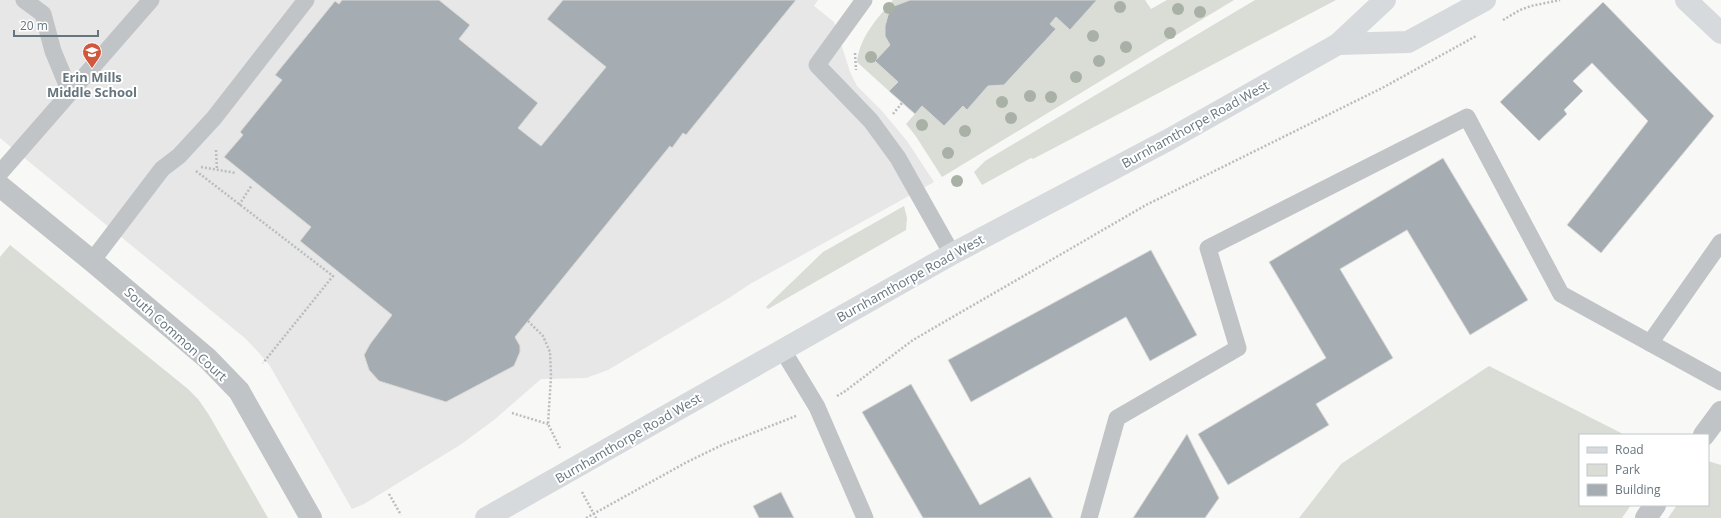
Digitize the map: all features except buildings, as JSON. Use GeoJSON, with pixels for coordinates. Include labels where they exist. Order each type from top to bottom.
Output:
{"type":"FeatureCollection","features":[{"type":"Feature","properties":{"kind":"main road","name":"Burnhamthorpe Road West"},"geometry":{"type":"LineString","coordinates":[[486,518],[952,254],[1168,140],[1338,44],[1385,0]]}},
{"type":"Feature","properties":{"kind":"main road","name":"Burnhamthorpe Road West"},"geometry":{"type":"LineString","coordinates":[[1338,44],[1408,42],[1485,0]]}},
{"type":"Feature","properties":{"kind":"main road"},"geometry":{"type":"LineString","coordinates":[[1686,0],[1721,33]]}},
{"type":"Feature","properties":{"kind":"street","name":"South Common Court"},"geometry":{"type":"LineString","coordinates":[[0,186],[207,358],[239,391],[311,518]]}},
{"type":"Feature","properties":{"kind":"street"},"geometry":{"type":"LineString","coordinates":[[1705,434],[1721,412]]}},
{"type":"Feature","properties":{"kind":"street"},"geometry":{"type":"LineString","coordinates":[[1646,518],[1654,506]]}},
{"type":"Feature","properties":{"kind":"lane"},"geometry":{"type":"LineString","coordinates":[[24,0],[43,14],[53,51],[70,92]]}},
{"type":"Feature","properties":{"kind":"lane"},"geometry":{"type":"LineString","coordinates":[[0,173],[151,0]]}},
{"type":"Feature","properties":{"kind":"lane"},"geometry":{"type":"LineString","coordinates":[[92,261],[162,169],[182,160],[306,0]]}},
{"type":"Feature","properties":{"kind":"lane"},"geometry":{"type":"LineString","coordinates":[[864,0],[817,65],[871,121],[894,152],[952,254]]}},
{"type":"Feature","properties":{"kind":"lane"},"geometry":{"type":"LineString","coordinates":[[1089,518],[1117,418],[1238,348],[1208,248],[1467,117],[1561,294],[1721,382]]}},
{"type":"Feature","properties":{"kind":"lane"},"geometry":{"type":"LineString","coordinates":[[1650,342],[1721,242]]}},
{"type":"Feature","properties":{"kind":"lane"},"geometry":{"type":"LineString","coordinates":[[782,349],[817,407],[865,518]]}},
{"type":"Feature","properties":{"kind":"path"},"geometry":{"type":"LineString","coordinates":[[1500,22],[1525,8],[1560,0]]}},
{"type":"Feature","properties":{"kind":"path"},"geometry":{"type":"LineString","coordinates":[[586,518],[687,462],[722,445],[817,407],[844,392],[912,340],[1146,205],[1384,87],[1480,34]]}},
{"type":"Feature","properties":{"kind":"path"},"geometry":{"type":"LineString","coordinates":[[856,49],[854,66],[857,76]]}},
{"type":"Feature","properties":{"kind":"path"},"geometry":{"type":"LineString","coordinates":[[888,112],[891,115],[902,103]]}},
{"type":"Feature","properties":{"kind":"path"},"geometry":{"type":"LineString","coordinates":[[182,160],[236,172]]}},
{"type":"Feature","properties":{"kind":"path"},"geometry":{"type":"LineString","coordinates":[[182,160],[334,276],[263,363]]}},
{"type":"Feature","properties":{"kind":"path"},"geometry":{"type":"LineString","coordinates":[[239,204],[252,185]]}},
{"type":"Feature","properties":{"kind":"path"},"geometry":{"type":"LineString","coordinates":[[528,321],[543,336],[550,352],[551,383]]}},
{"type":"Feature","properties":{"kind":"path"},"geometry":{"type":"LineString","coordinates":[[512,413],[548,424]]}},
{"type":"Feature","properties":{"kind":"path"},"geometry":{"type":"LineString","coordinates":[[388,494],[401,515]]}},
{"type":"Feature","properties":{"kind":"shaded area"},"geometry":{"type":"Polygon","coordinates":[[[0,0],[818,0],[814,6],[834,22],[850,72],[857,86],[882,111],[907,141],[934,182],[750,284],[608,370],[586,378],[541,379],[494,420],[460,445],[364,504],[352,509],[270,366],[246,339],[0,138],[0,0]]]}},
{"type":"Feature","properties":{"kind":"green space"},"geometry":{"type":"Polygon","coordinates":[[[893,0],[910,0],[899,4],[888,14],[886,19],[886,35],[890,45],[876,61],[898,82],[889,91],[857,62],[865,36],[875,21],[893,0]]]}},
{"type":"Feature","properties":{"kind":"green space"},"geometry":{"type":"Polygon","coordinates":[[[1097,0],[1145,0],[1151,9],[1167,0],[1234,0],[942,177],[915,135],[906,124],[922,106],[944,126],[963,106],[967,110],[988,86],[1004,85],[1056,29],[1050,24],[1056,17],[1070,29],[1097,0]]]}},
{"type":"Feature","properties":{"kind":"green space"},"geometry":{"type":"Polygon","coordinates":[[[1255,0],[1336,0],[1033,159],[1031,158],[982,185],[974,172],[985,161],[1255,0]]]}},
{"type":"Feature","properties":{"kind":"green space"},"geometry":{"type":"Polygon","coordinates":[[[904,206],[907,218],[906,230],[768,309],[766,307],[823,252],[904,206]]]}},
{"type":"Feature","properties":{"kind":"green space"},"geometry":{"type":"Polygon","coordinates":[[[10,245],[188,389],[198,399],[209,415],[268,518],[0,518],[0,257],[10,245]]]}},
{"type":"Feature","properties":{"kind":"green space"},"geometry":{"type":"Polygon","coordinates":[[[1489,366],[1623,434],[1579,434],[1579,506],[1630,506],[1622,518],[1299,518],[1341,464],[1489,366]]]}},
{"type":"Feature","properties":{"kind":"green space"},"geometry":{"type":"Polygon","coordinates":[[[1709,461],[1721,465],[1721,518],[1668,518],[1676,506],[1709,506],[1709,461]]]}},
{"type":"Feature","properties":{"kind":"place","name":"Erin Mills Middle School"},"geometry":{"type":"Point","coordinates":[92,69]}}]}
